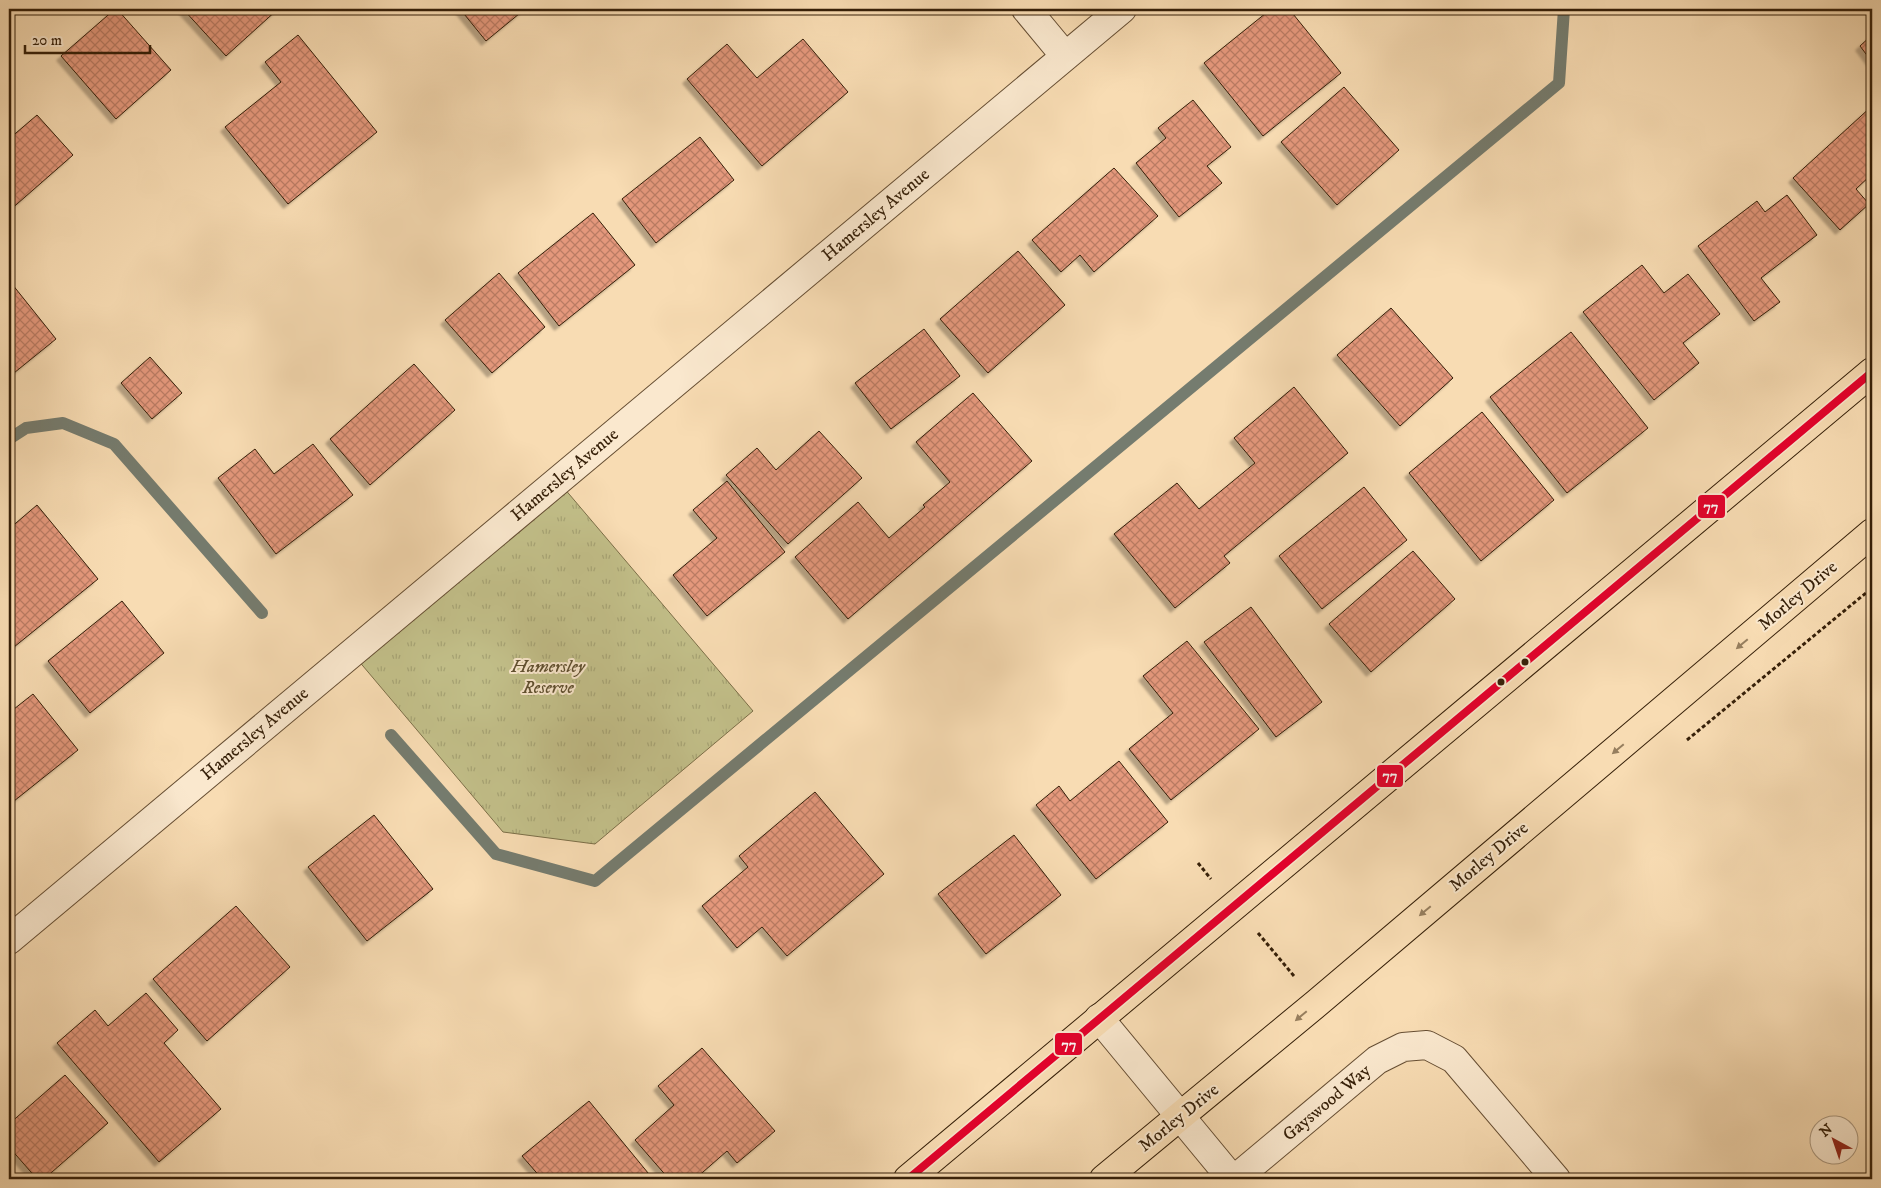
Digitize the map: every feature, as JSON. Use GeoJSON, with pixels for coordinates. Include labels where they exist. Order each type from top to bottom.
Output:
{"type":"FeatureCollection","features":[{"type":"Feature","properties":{"kind":"main road"},"geometry":{"type":"LineString","coordinates":[[908,1179],[1872,372]]}},
{"type":"Feature","properties":{"kind":"main road","name":"Morley Drive"},"geometry":{"type":"LineString","coordinates":[[1104,1179],[1317,1003],[1872,533]]}},
{"type":"Feature","properties":{"kind":"street"},"geometry":{"type":"LineString","coordinates":[[1026,9],[1065,56]]}},
{"type":"Feature","properties":{"kind":"street","name":"Hamersley Avenue"},"geometry":{"type":"LineString","coordinates":[[9,940],[1122,9]]}},
{"type":"Feature","properties":{"kind":"street","name":"Gayswood Way"},"geometry":{"type":"LineString","coordinates":[[1099,1018],[1180,1118],[1234,1179],[1378,1060],[1403,1047],[1427,1045],[1454,1059],[1556,1179]]}},
{"type":"Feature","properties":{"kind":"path"},"geometry":{"type":"LineString","coordinates":[[1198,863],[1317,1003]]}},
{"type":"Feature","properties":{"kind":"green space","name":"Hamersley Reserve"},"geometry":{"type":"Polygon","coordinates":[[[558,481],[753,711],[595,844],[503,832],[352,653],[558,481]]]}},
{"type":"Feature","properties":{"kind":"building"},"geometry":{"type":"Polygon","coordinates":[[[115,9],[171,70],[116,119],[61,56],[115,9]]]}},
{"type":"Feature","properties":{"kind":"building"},"geometry":{"type":"Polygon","coordinates":[[[183,9],[278,9],[226,56],[183,9]]]}},
{"type":"Feature","properties":{"kind":"building"},"geometry":{"type":"Polygon","coordinates":[[[460,9],[525,9],[486,41],[460,9]]]}},
{"type":"Feature","properties":{"kind":"building"},"geometry":{"type":"Polygon","coordinates":[[[1271,9],[1289,9],[1341,73],[1263,136],[1204,63],[1271,9]]]}},
{"type":"Feature","properties":{"kind":"building"},"geometry":{"type":"Polygon","coordinates":[[[298,35],[377,132],[288,204],[225,127],[281,82],[265,62],[298,35]]]}},
{"type":"Feature","properties":{"kind":"building"},"geometry":{"type":"Polygon","coordinates":[[[1872,35],[1872,62],[1860,46],[1872,35]]]}},
{"type":"Feature","properties":{"kind":"building"},"geometry":{"type":"Polygon","coordinates":[[[803,39],[848,92],[762,166],[687,79],[727,44],[757,78],[803,39]]]}},
{"type":"Feature","properties":{"kind":"building"},"geometry":{"type":"Polygon","coordinates":[[[1344,87],[1399,150],[1337,205],[1281,142],[1344,87]]]}},
{"type":"Feature","properties":{"kind":"building"},"geometry":{"type":"Polygon","coordinates":[[[1193,100],[1231,147],[1207,166],[1222,183],[1179,217],[1136,163],[1166,138],[1158,128],[1193,100]]]}},
{"type":"Feature","properties":{"kind":"building"},"geometry":{"type":"Polygon","coordinates":[[[1872,106],[1872,174],[1856,189],[1869,204],[1840,230],[1793,178],[1872,106]]]}},
{"type":"Feature","properties":{"kind":"building"},"geometry":{"type":"Polygon","coordinates":[[[37,115],[73,155],[9,211],[9,139],[37,115]]]}},
{"type":"Feature","properties":{"kind":"building"},"geometry":{"type":"Polygon","coordinates":[[[700,137],[734,180],[656,243],[622,199],[700,137]]]}},
{"type":"Feature","properties":{"kind":"building"},"geometry":{"type":"Polygon","coordinates":[[[1114,168],[1158,216],[1094,272],[1080,255],[1061,272],[1032,240],[1114,168]]]}},
{"type":"Feature","properties":{"kind":"building"},"geometry":{"type":"Polygon","coordinates":[[[1787,195],[1817,235],[1761,278],[1780,302],[1754,321],[1698,246],[1757,201],[1765,212],[1787,195]]]}},
{"type":"Feature","properties":{"kind":"building"},"geometry":{"type":"Polygon","coordinates":[[[593,213],[635,265],[559,326],[518,273],[593,213]]]}},
{"type":"Feature","properties":{"kind":"building"},"geometry":{"type":"Polygon","coordinates":[[[1018,251],[1065,305],[988,373],[940,319],[1018,251]]]}},
{"type":"Feature","properties":{"kind":"building"},"geometry":{"type":"Polygon","coordinates":[[[1642,265],[1664,293],[1688,274],[1720,314],[1683,343],[1699,363],[1654,400],[1583,312],[1642,265]]]}},
{"type":"Feature","properties":{"kind":"building"},"geometry":{"type":"Polygon","coordinates":[[[499,273],[545,327],[492,373],[445,320],[499,273]]]}},
{"type":"Feature","properties":{"kind":"building"},"geometry":{"type":"Polygon","coordinates":[[[12,284],[56,339],[9,377],[9,287],[12,284]]]}},
{"type":"Feature","properties":{"kind":"building"},"geometry":{"type":"Polygon","coordinates":[[[1391,308],[1453,378],[1400,426],[1337,355],[1391,308]]]}},
{"type":"Feature","properties":{"kind":"building"},"geometry":{"type":"Polygon","coordinates":[[[924,329],[960,376],[891,429],[855,383],[924,329]]]}},
{"type":"Feature","properties":{"kind":"building"},"geometry":{"type":"Polygon","coordinates":[[[1571,332],[1648,428],[1567,493],[1490,397],[1571,332]]]}},
{"type":"Feature","properties":{"kind":"building"},"geometry":{"type":"Polygon","coordinates":[[[150,357],[182,393],[152,419],[121,383],[150,357]]]}},
{"type":"Feature","properties":{"kind":"building"},"geometry":{"type":"Polygon","coordinates":[[[414,364],[455,410],[370,485],[330,439],[414,364]]]}},
{"type":"Feature","properties":{"kind":"building"},"geometry":{"type":"Polygon","coordinates":[[[1294,387],[1348,453],[1224,556],[1230,563],[1175,608],[1114,534],[1177,483],[1199,509],[1255,463],[1234,438],[1294,387]]]}},
{"type":"Feature","properties":{"kind":"building"},"geometry":{"type":"Polygon","coordinates":[[[973,393],[1032,461],[848,619],[795,557],[858,502],[889,538],[925,507],[923,505],[950,482],[916,442],[973,393]]]}},
{"type":"Feature","properties":{"kind":"building"},"geometry":{"type":"Polygon","coordinates":[[[1482,412],[1554,500],[1481,561],[1409,473],[1482,412]]]}},
{"type":"Feature","properties":{"kind":"building"},"geometry":{"type":"Polygon","coordinates":[[[819,431],[862,478],[788,544],[726,475],[757,448],[776,470],[819,431]]]}},
{"type":"Feature","properties":{"kind":"building"},"geometry":{"type":"Polygon","coordinates":[[[313,444],[353,495],[276,554],[218,478],[255,449],[274,474],[313,444]]]}},
{"type":"Feature","properties":{"kind":"building"},"geometry":{"type":"Polygon","coordinates":[[[727,481],[785,552],[707,616],[673,575],[717,538],[693,510],[727,481]]]}},
{"type":"Feature","properties":{"kind":"building"},"geometry":{"type":"Polygon","coordinates":[[[1364,487],[1407,540],[1322,609],[1279,556],[1364,487]]]}},
{"type":"Feature","properties":{"kind":"building"},"geometry":{"type":"Polygon","coordinates":[[[37,505],[98,579],[14,647],[9,640],[9,529],[37,505]]]}},
{"type":"Feature","properties":{"kind":"building"},"geometry":{"type":"Polygon","coordinates":[[[1413,551],[1455,599],[1371,672],[1329,624],[1413,551]]]}},
{"type":"Feature","properties":{"kind":"building"},"geometry":{"type":"Polygon","coordinates":[[[122,601],[164,653],[90,713],[48,661],[122,601]]]}},
{"type":"Feature","properties":{"kind":"building"},"geometry":{"type":"Polygon","coordinates":[[[1251,607],[1322,702],[1276,737],[1204,642],[1251,607]]]}},
{"type":"Feature","properties":{"kind":"building"},"geometry":{"type":"Polygon","coordinates":[[[1187,641],[1259,729],[1171,800],[1129,749],[1173,713],[1143,676],[1187,641]]]}},
{"type":"Feature","properties":{"kind":"building"},"geometry":{"type":"Polygon","coordinates":[[[33,694],[78,750],[9,805],[9,713],[33,694]]]}},
{"type":"Feature","properties":{"kind":"building"},"geometry":{"type":"Polygon","coordinates":[[[1119,761],[1168,822],[1096,879],[1036,805],[1059,786],[1070,801],[1119,761]]]}},
{"type":"Feature","properties":{"kind":"building"},"geometry":{"type":"Polygon","coordinates":[[[815,792],[884,874],[787,956],[762,927],[737,948],[702,906],[748,867],[739,856],[815,792]]]}},
{"type":"Feature","properties":{"kind":"building"},"geometry":{"type":"Polygon","coordinates":[[[374,815],[433,889],[367,941],[308,867],[374,815]]]}},
{"type":"Feature","properties":{"kind":"building"},"geometry":{"type":"Polygon","coordinates":[[[1014,835],[1061,895],[986,954],[938,894],[1014,835]]]}},
{"type":"Feature","properties":{"kind":"building"},"geometry":{"type":"Polygon","coordinates":[[[236,906],[290,967],[207,1041],[153,979],[236,906]]]}},
{"type":"Feature","properties":{"kind":"building"},"geometry":{"type":"Polygon","coordinates":[[[146,993],[178,1030],[164,1043],[221,1109],[159,1162],[57,1043],[95,1010],[108,1026],[146,993]]]}},
{"type":"Feature","properties":{"kind":"building"},"geometry":{"type":"Polygon","coordinates":[[[702,1048],[775,1131],[737,1163],[727,1151],[695,1179],[669,1179],[635,1140],[674,1105],[658,1086],[702,1048]]]}},
{"type":"Feature","properties":{"kind":"building"},"geometry":{"type":"Polygon","coordinates":[[[65,1075],[108,1123],[44,1179],[37,1179],[9,1147],[9,1124],[65,1075]]]}},
{"type":"Feature","properties":{"kind":"building"},"geometry":{"type":"Polygon","coordinates":[[[589,1101],[653,1179],[542,1179],[522,1156],[589,1101]]]}},
{"type":"Feature","properties":{"kind":"waterway"},"geometry":{"type":"LineString","coordinates":[[391,735],[496,854],[595,881],[1559,83],[1564,9]]}},
{"type":"Feature","properties":{"kind":"waterway"},"geometry":{"type":"LineString","coordinates":[[9,439],[26,428],[63,423],[114,444],[262,613]]}},
{"type":"Feature","properties":{"kind":"transit line","name":"77"},"geometry":{"type":"LineString","coordinates":[[908,1179],[1872,372]]}}]}
